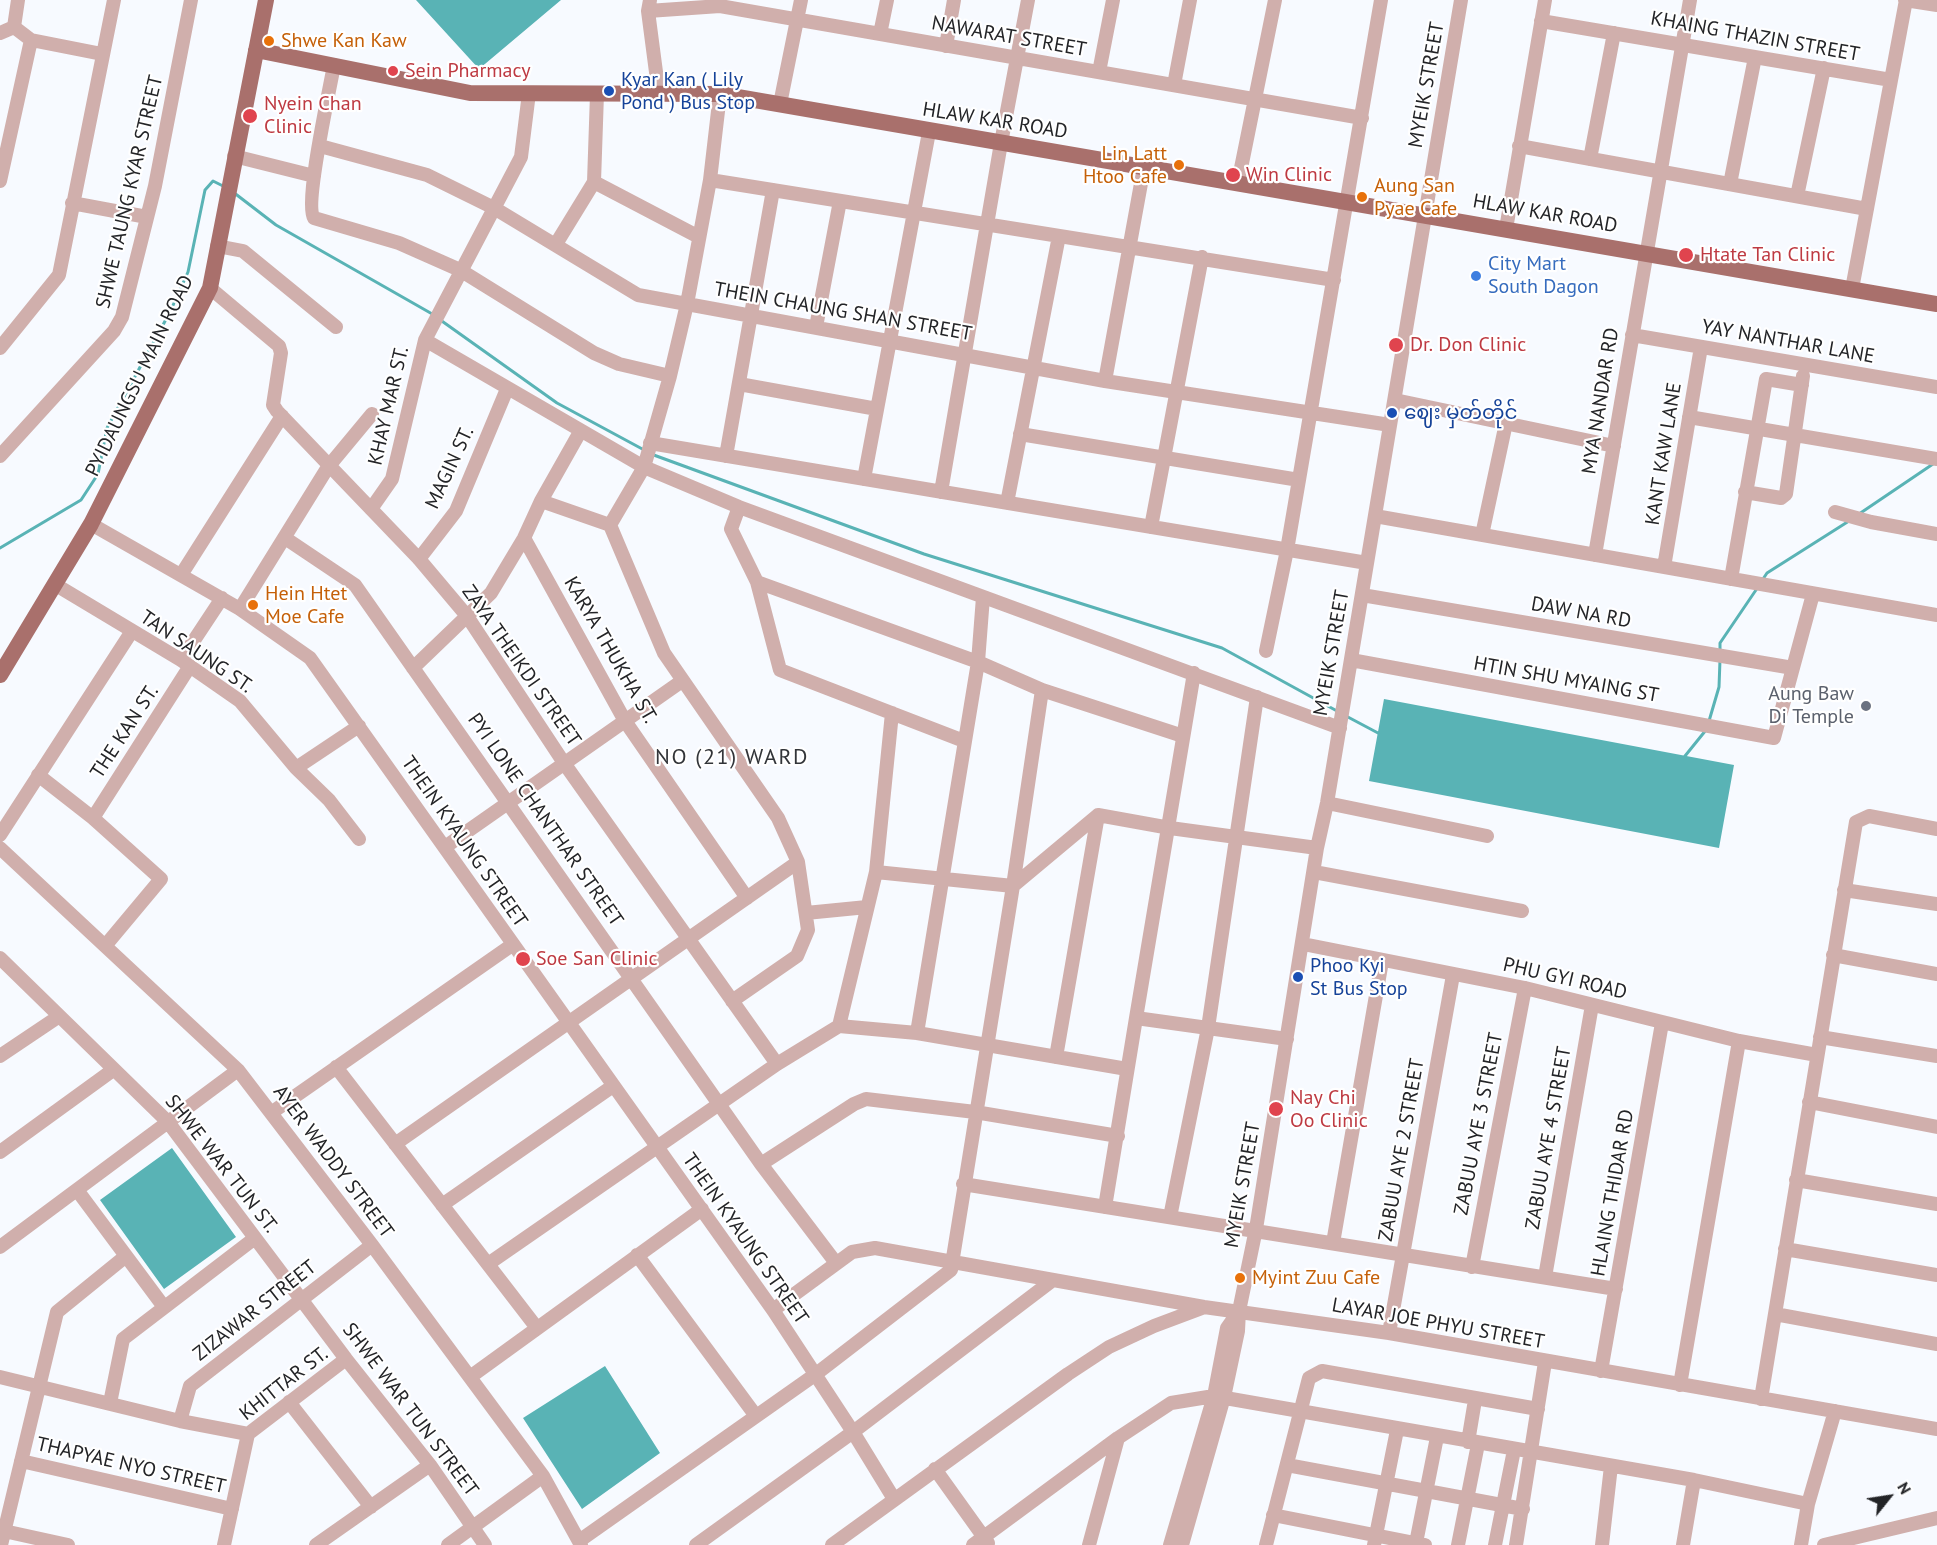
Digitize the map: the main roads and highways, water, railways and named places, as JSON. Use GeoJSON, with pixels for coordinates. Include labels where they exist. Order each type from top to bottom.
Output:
{"type":"FeatureCollection","features":[{"type":"Feature","properties":{"kind":"main road","name":"PYIDAUNGSU MAIN ROAD"},"geometry":{"type":"LineString","coordinates":[[0,675],[91,524],[210,288],[266,0]]}},
{"type":"Feature","properties":{"kind":"main road","name":"HLAW KAR ROAD"},"geometry":{"type":"LineString","coordinates":[[256,50],[470,93],[720,94],[929,132],[1425,214],[1852,289],[1936,300]]}},
{"type":"Feature","properties":{"kind":"water"},"geometry":{"type":"Polygon","coordinates":[[[416,0],[561,0],[479,69],[416,0]]]}},
{"type":"Feature","properties":{"kind":"water"},"geometry":{"type":"Polygon","coordinates":[[[1384,699],[1734,765],[1719,848],[1369,781],[1384,699]]]}},
{"type":"Feature","properties":{"kind":"water"},"geometry":{"type":"Polygon","coordinates":[[[172,1148],[236,1237],[164,1289],[100,1200],[172,1148]]]}},
{"type":"Feature","properties":{"kind":"water"},"geometry":{"type":"Polygon","coordinates":[[[605,1366],[660,1453],[582,1509],[523,1418],[605,1366]]]}},
{"type":"Feature","properties":{"kind":"waterway"},"geometry":{"type":"LineString","coordinates":[[0,548],[81,500],[98,474],[107,428],[170,312],[188,272],[205,190],[213,181],[225,187]]}},
{"type":"Feature","properties":{"kind":"waterway"},"geometry":{"type":"LineString","coordinates":[[233,192],[276,225],[434,315]]}},
{"type":"Feature","properties":{"kind":"waterway"},"geometry":{"type":"LineString","coordinates":[[439,319],[557,403],[646,451]]}},
{"type":"Feature","properties":{"kind":"waterway"},"geometry":{"type":"LineString","coordinates":[[651,454],[924,554],[1222,648],[1337,711]]}},
{"type":"Feature","properties":{"kind":"waterway"},"geometry":{"type":"LineString","coordinates":[[1859,514],[1933,464]]}},
{"type":"Feature","properties":{"kind":"waterway"},"geometry":{"type":"LineString","coordinates":[[1763,579],[1767,573],[1849,521]]}},
{"type":"Feature","properties":{"kind":"waterway"},"geometry":{"type":"LineString","coordinates":[[1720,650],[1720,643],[1758,587]]}},
{"type":"Feature","properties":{"kind":"waterway"},"geometry":{"type":"LineString","coordinates":[[1709,721],[1719,687],[1720,660]]}},
{"type":"Feature","properties":{"kind":"waterway"},"geometry":{"type":"LineString","coordinates":[[1346,716],[1378,733]]}},
{"type":"Feature","properties":{"kind":"waterway"},"geometry":{"type":"LineString","coordinates":[[1685,756],[1706,730]]}},
{"type":"Feature","properties":{"kind":"place","name":"Shwe Kan Kaw"},"geometry":{"type":"Point","coordinates":[269,41]}},
{"type":"Feature","properties":{"kind":"place","name":"Sein Pharmacy"},"geometry":{"type":"Point","coordinates":[393,71]}},
{"type":"Feature","properties":{"kind":"place","name":"Kyar Kan ( Lily Pond ) Bus Stop"},"geometry":{"type":"Point","coordinates":[609,91]}},
{"type":"Feature","properties":{"kind":"place","name":"Nyein Chan Clinic"},"geometry":{"type":"Point","coordinates":[250,116]}},
{"type":"Feature","properties":{"kind":"place","name":"Lin Latt Htoo Cafe"},"geometry":{"type":"Point","coordinates":[1179,165]}},
{"type":"Feature","properties":{"kind":"place","name":"Win Clinic"},"geometry":{"type":"Point","coordinates":[1233,175]}},
{"type":"Feature","properties":{"kind":"place","name":"Aung San Pyae Cafe"},"geometry":{"type":"Point","coordinates":[1362,197]}},
{"type":"Feature","properties":{"kind":"place","name":"Htate Tan Clinic"},"geometry":{"type":"Point","coordinates":[1686,255]}},
{"type":"Feature","properties":{"kind":"place","name":"City Mart South Dagon"},"geometry":{"type":"Point","coordinates":[1476,276]}},
{"type":"Feature","properties":{"kind":"place","name":"Dr. Don Clinic"},"geometry":{"type":"Point","coordinates":[1396,345]}},
{"type":"Feature","properties":{"kind":"place","name":"ဈေး မှတ်တိုင်"},"geometry":{"type":"Point","coordinates":[1392,413]}},
{"type":"Feature","properties":{"kind":"place","name":"Hein Htet Moe Cafe"},"geometry":{"type":"Point","coordinates":[253,605]}},
{"type":"Feature","properties":{"kind":"place","name":"Aung Baw Di Temple"},"geometry":{"type":"Point","coordinates":[1866,706]}},
{"type":"Feature","properties":{"kind":"place","name":"Soe San Clinic"},"geometry":{"type":"Point","coordinates":[523,959]}},
{"type":"Feature","properties":{"kind":"place","name":"Phoo Kyi St Bus Stop"},"geometry":{"type":"Point","coordinates":[1298,977]}},
{"type":"Feature","properties":{"kind":"place","name":"Nay Chi Oo Clinic"},"geometry":{"type":"Point","coordinates":[1276,1109]}},
{"type":"Feature","properties":{"kind":"place","name":"Myint Zuu Cafe"},"geometry":{"type":"Point","coordinates":[1240,1278]}},
{"type":"Feature","properties":{"kind":"district","name":"NO (21) WARD"},"geometry":{"type":"Point","coordinates":[732,758]}}]}
